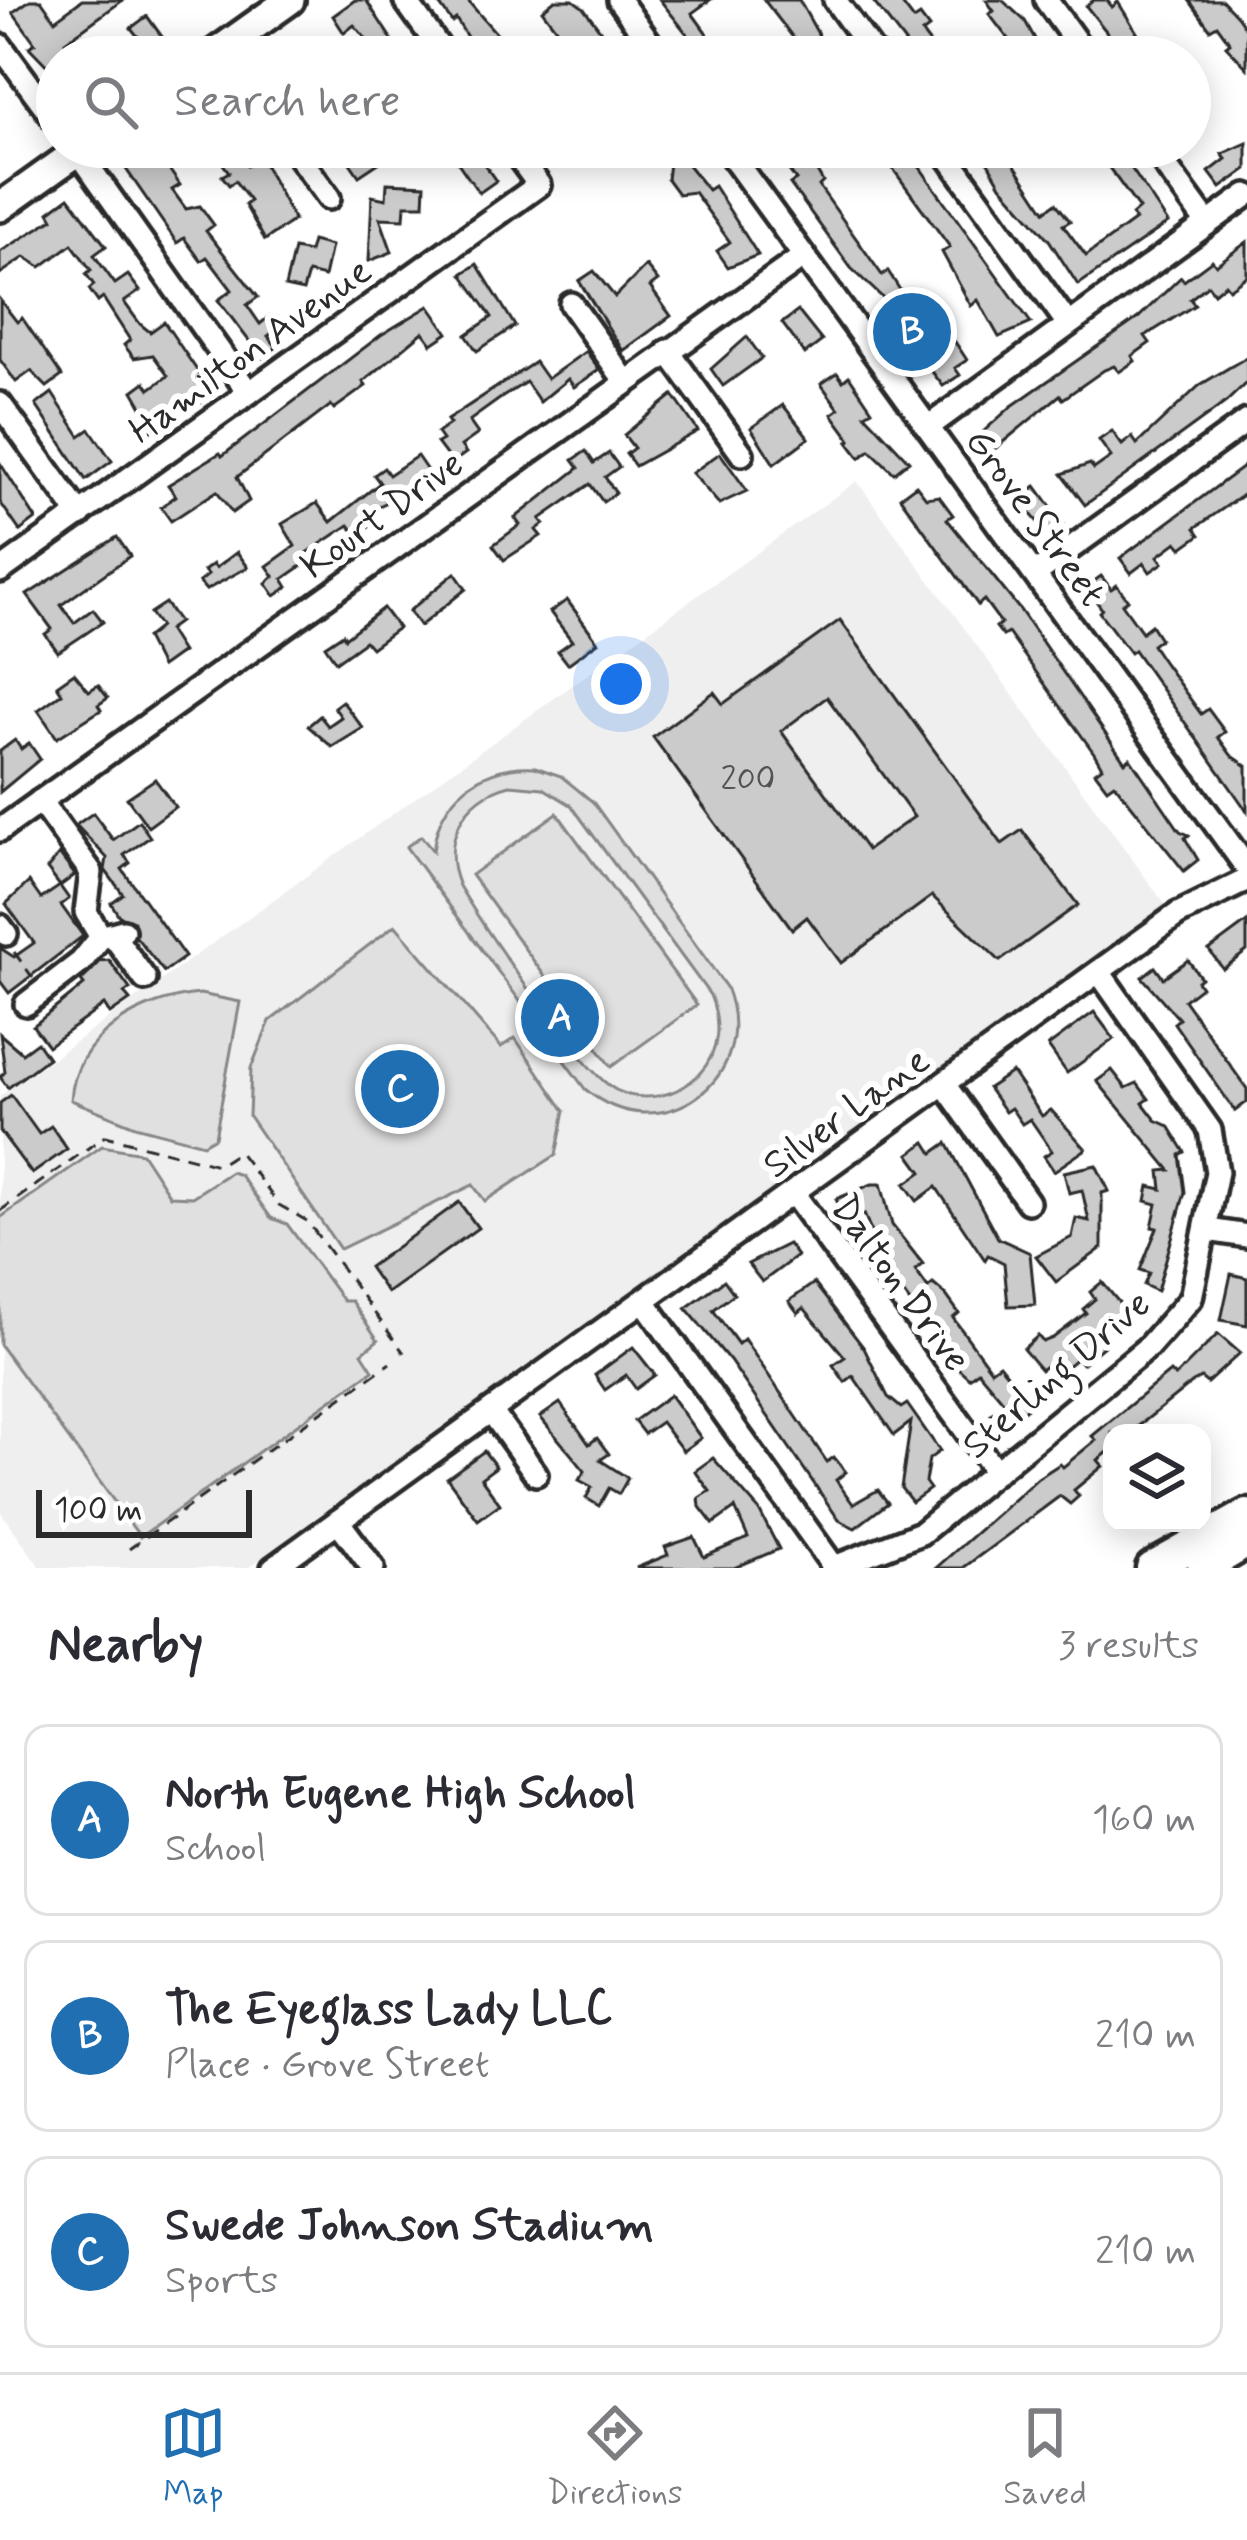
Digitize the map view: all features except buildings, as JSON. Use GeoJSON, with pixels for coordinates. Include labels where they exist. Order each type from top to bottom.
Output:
{"type":"FeatureCollection","features":[{"type":"Feature","properties":{"kind":"highway"},"geometry":{"type":"LineString","coordinates":[[1152,1568],[1247,1515]]}},
{"type":"Feature","properties":{"kind":"highway"},"geometry":{"type":"LineString","coordinates":[[1203,1568],[1247,1542]]}},
{"type":"Feature","properties":{"kind":"main road"},"geometry":{"type":"LineString","coordinates":[[242,36],[290,0]]}},
{"type":"Feature","properties":{"kind":"main road"},"geometry":{"type":"LineString","coordinates":[[0,207],[52,168]]}},
{"type":"Feature","properties":{"kind":"street"},"geometry":{"type":"LineString","coordinates":[[405,0],[431,36]]}},
{"type":"Feature","properties":{"kind":"street"},"geometry":{"type":"LineString","coordinates":[[619,0],[645,36]]}},
{"type":"Feature","properties":{"kind":"street"},"geometry":{"type":"LineString","coordinates":[[835,0],[861,36]]}},
{"type":"Feature","properties":{"kind":"street"},"geometry":{"type":"LineString","coordinates":[[1046,0],[1072,36]]}},
{"type":"Feature","properties":{"kind":"street"},"geometry":{"type":"LineString","coordinates":[[0,45],[36,94]]}},
{"type":"Feature","properties":{"kind":"street"},"geometry":{"type":"LineString","coordinates":[[93,168],[249,393]]}},
{"type":"Feature","properties":{"kind":"street"},"geometry":{"type":"LineString","coordinates":[[307,168],[329,198]]}},
{"type":"Feature","properties":{"kind":"street","name":"Hamilton Avenue"},"geometry":{"type":"LineString","coordinates":[[0,571],[539,185],[527,168]]}},
{"type":"Feature","properties":{"kind":"street","name":"Grove Street"},"geometry":{"type":"LineString","coordinates":[[740,168],[1247,868]]}},
{"type":"Feature","properties":{"kind":"street"},"geometry":{"type":"LineString","coordinates":[[955,168],[1068,324]]}},
{"type":"Feature","properties":{"kind":"street"},"geometry":{"type":"LineString","coordinates":[[1167,168],[1207,223]]}},
{"type":"Feature","properties":{"kind":"street"},"geometry":{"type":"LineString","coordinates":[[928,428],[1247,195]]}},
{"type":"Feature","properties":{"kind":"street","name":"Kourt Drive"},"geometry":{"type":"LineString","coordinates":[[0,830],[804,256]]}},
{"type":"Feature","properties":{"kind":"street"},"geometry":{"type":"LineString","coordinates":[[571,304],[626,382]]}},
{"type":"Feature","properties":{"kind":"street"},"geometry":{"type":"LineString","coordinates":[[668,351],[742,454]]}},
{"type":"Feature","properties":{"kind":"street"},"geometry":{"type":"LineString","coordinates":[[0,404],[80,514]]}},
{"type":"Feature","properties":{"kind":"street"},"geometry":{"type":"LineString","coordinates":[[1035,574],[1247,421]]}},
{"type":"Feature","properties":{"kind":"street"},"geometry":{"type":"LineString","coordinates":[[40,801],[91,872],[86,912],[112,934],[145,979]]}},
{"type":"Feature","properties":{"kind":"street","name":"Silver Lane"},"geometry":{"type":"LineString","coordinates":[[273,1568],[1198,901],[1247,880]]}},
{"type":"Feature","properties":{"kind":"street"},"geometry":{"type":"LineString","coordinates":[[34,998],[112,934]]}},
{"type":"Feature","properties":{"kind":"street","name":"Sterling Drive"},"geometry":{"type":"LineString","coordinates":[[833,1568],[921,1533],[1178,1317],[1197,1280],[1217,1172],[1210,1130],[1099,971]]}},
{"type":"Feature","properties":{"kind":"street"},"geometry":{"type":"LineString","coordinates":[[944,1084],[1028,1202]]}},
{"type":"Feature","properties":{"kind":"street","name":"Dalton Drive"},"geometry":{"type":"LineString","coordinates":[[793,1193],[995,1472]]}},
{"type":"Feature","properties":{"kind":"street"},"geometry":{"type":"LineString","coordinates":[[1208,1230],[1247,1236]]}},
{"type":"Feature","properties":{"kind":"street"},"geometry":{"type":"LineString","coordinates":[[644,1300],[833,1568]]}},
{"type":"Feature","properties":{"kind":"street"},"geometry":{"type":"LineString","coordinates":[[490,1411],[536,1474]]}},
{"type":"Feature","properties":{"kind":"street"},"geometry":{"type":"LineString","coordinates":[[338,1521],[373,1568]]}},
{"type":"Feature","properties":{"kind":"path"},"geometry":{"type":"LineString","coordinates":[[3,930],[34,998]]}},
{"type":"Feature","properties":{"kind":"path"},"geometry":{"type":"LineString","coordinates":[[0,1211],[105,1136],[218,1166],[239,1152],[279,1205],[308,1221],[404,1352]]}},
{"type":"Feature","properties":{"kind":"path"},"geometry":{"type":"LineString","coordinates":[[129,1549],[390,1363]]}},
{"type":"Feature","properties":{"kind":"shaded area"},"geometry":{"type":"Polygon","coordinates":[[[857,481],[1167,907],[248,1568],[41,1568],[0,1511],[0,1096],[857,481]]]}},
{"type":"Feature","properties":{"kind":"shaded area"},"geometry":{"type":"Polygon","coordinates":[[[535,767],[561,776],[593,802],[726,987],[734,1020],[730,1051],[717,1077],[698,1096],[672,1109],[644,1113],[614,1107],[585,1089],[406,847],[421,836],[433,851],[454,800],[481,778],[535,767]],[[510,785],[468,810],[454,837],[452,853],[459,886],[533,996],[600,1078],[627,1094],[649,1097],[672,1092],[692,1081],[712,1055],[717,1026],[710,995],[571,805],[543,788],[510,785]]]}},
{"type":"Feature","properties":{"kind":"shaded area"},"geometry":{"type":"Polygon","coordinates":[[[557,813],[697,1005],[611,1067],[471,875],[557,813]]]}},
{"type":"Feature","properties":{"kind":"shaded area"},"geometry":{"type":"Polygon","coordinates":[[[395,925],[501,1047],[515,1038],[565,1111],[556,1155],[485,1201],[473,1185],[340,1249],[249,1116],[251,1068],[270,1021],[395,925]]]}},
{"type":"Feature","properties":{"kind":"shaded area"},"geometry":{"type":"Polygon","coordinates":[[[200,994],[240,1002],[215,1137],[203,1144],[135,1126],[71,1100],[85,1057],[115,1025],[156,1004],[200,994]]]}},
{"type":"Feature","properties":{"kind":"shaded area"},"geometry":{"type":"Polygon","coordinates":[[[102,1146],[142,1153],[170,1196],[192,1197],[231,1172],[240,1175],[271,1218],[287,1224],[378,1340],[362,1353],[373,1370],[140,1537],[0,1345],[0,1218],[102,1146]]]}},
{"type":"Feature","properties":{"kind":"place","name":"The Eyeglass Lady LLC"},"geometry":{"type":"Point","coordinates":[912,332]}},
{"type":"Feature","properties":{"kind":"place","name":"North Eugene High School"},"geometry":{"type":"Point","coordinates":[560,1018]}},
{"type":"Feature","properties":{"kind":"place","name":"Swede Johnson Stadium"},"geometry":{"type":"Point","coordinates":[400,1089]}}]}
